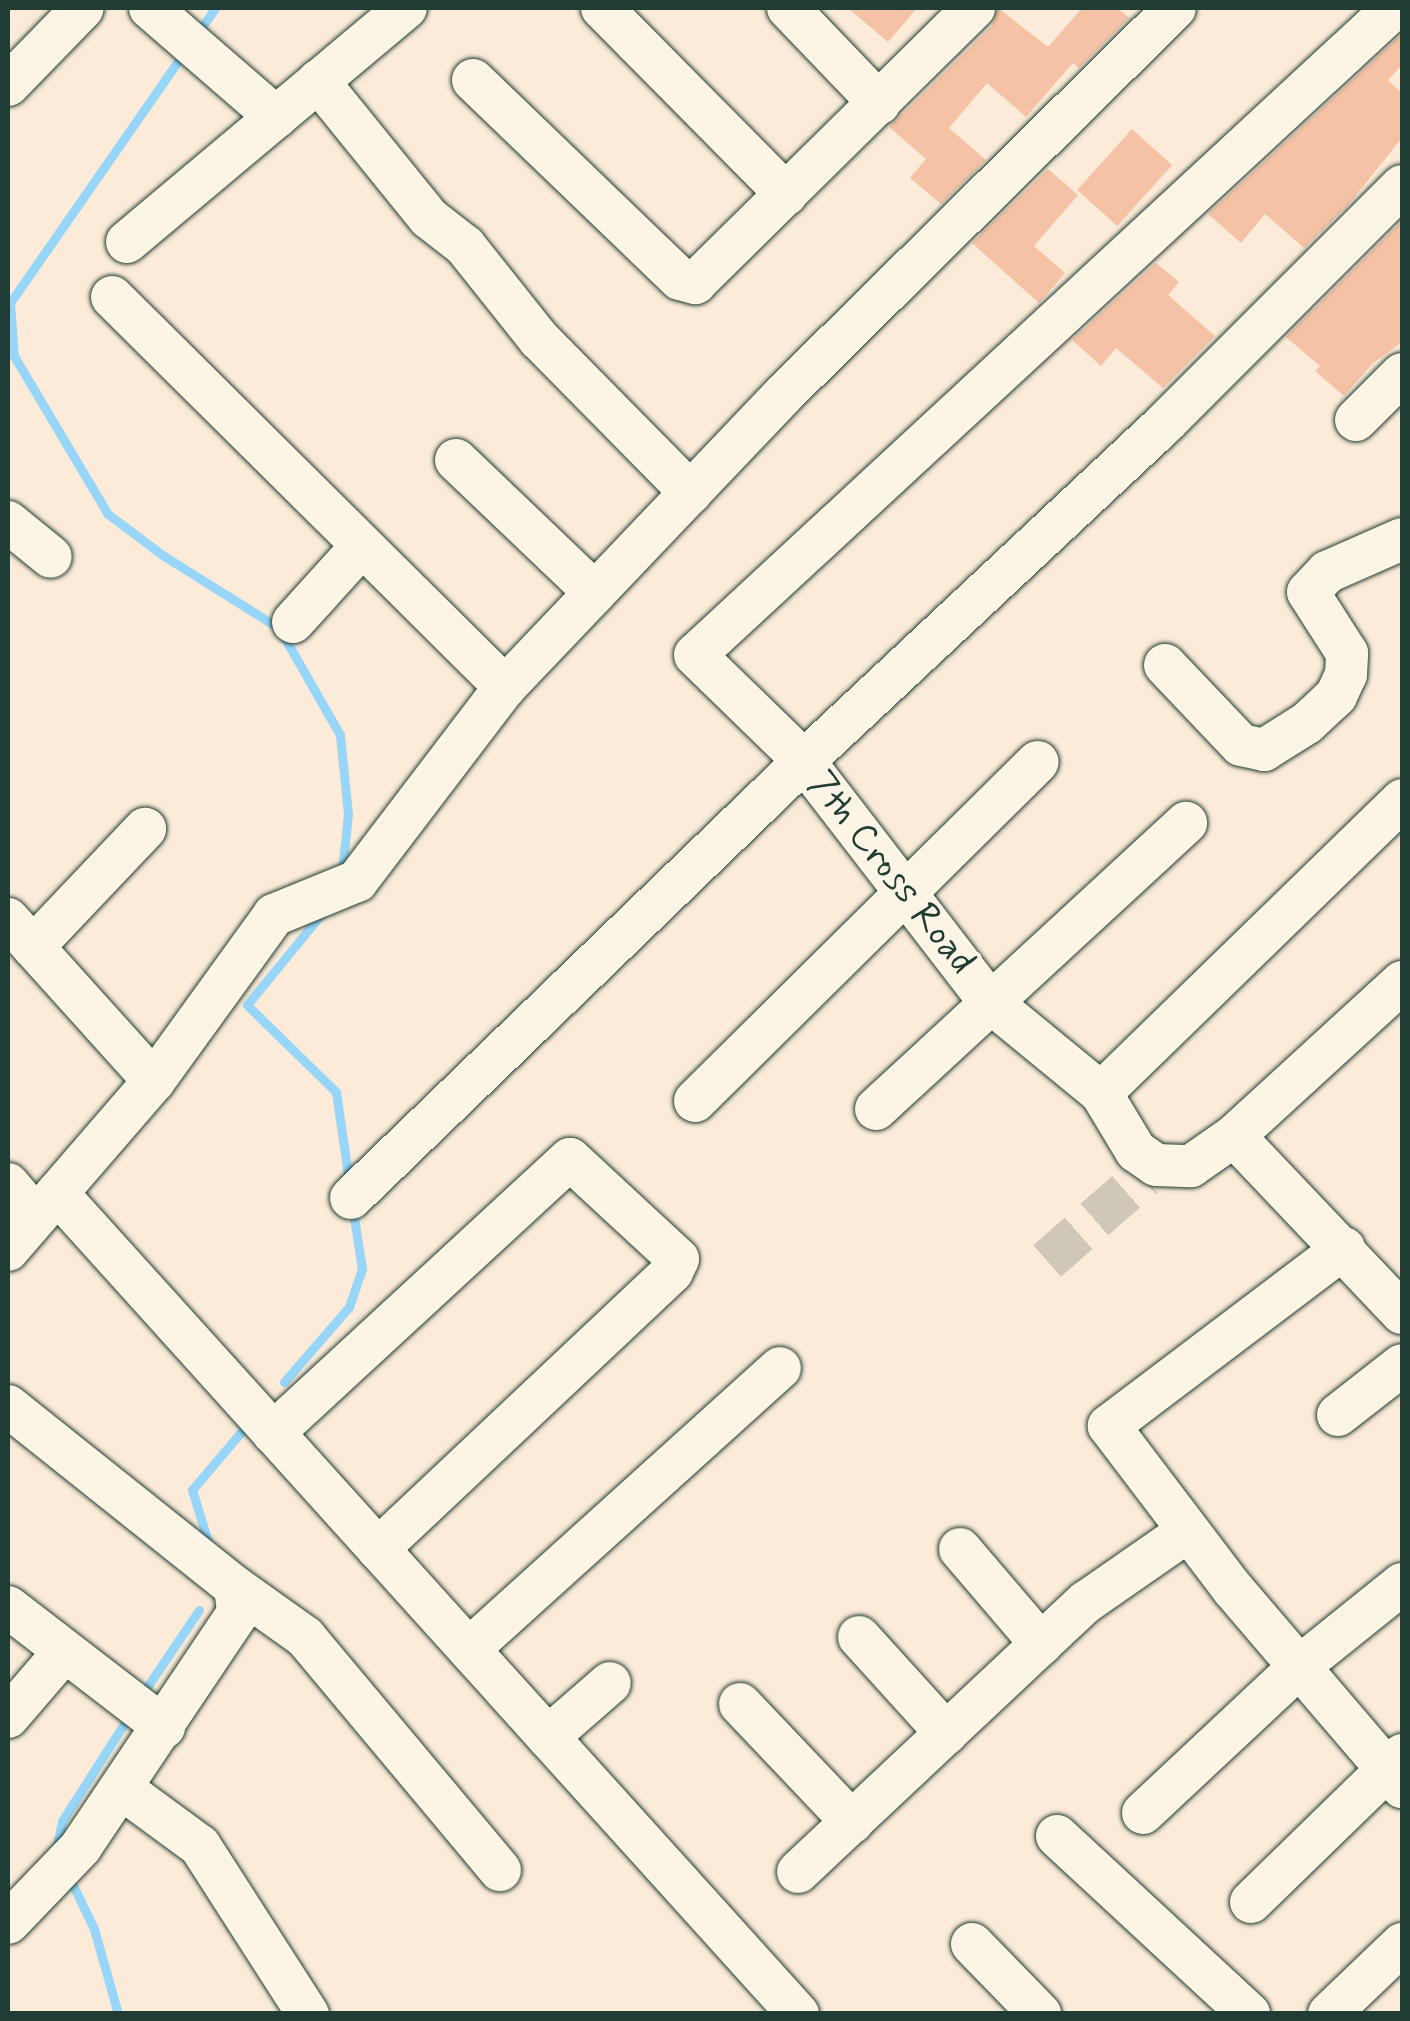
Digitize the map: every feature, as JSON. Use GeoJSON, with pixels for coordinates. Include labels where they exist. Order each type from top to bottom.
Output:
{"type":"FeatureCollection","features":[{"type":"Feature","properties":{"kind":"street"},"geometry":{"type":"LineString","coordinates":[[8,85],[83,8]]}},
{"type":"Feature","properties":{"kind":"street"},"geometry":{"type":"LineString","coordinates":[[127,242],[406,8]]}},
{"type":"Feature","properties":{"kind":"street"},"geometry":{"type":"LineString","coordinates":[[602,8],[786,194]]}},
{"type":"Feature","properties":{"kind":"street"},"geometry":{"type":"LineString","coordinates":[[788,8],[879,103]]}},
{"type":"Feature","properties":{"kind":"street"},"geometry":{"type":"LineString","coordinates":[[472,80],[680,279],[695,283],[974,8]]}},
{"type":"Feature","properties":{"kind":"street"},"geometry":{"type":"LineString","coordinates":[[8,1250],[154,1081],[274,915],[357,881],[505,688],[691,492],[1175,8]]}},
{"type":"Feature","properties":{"kind":"street","name":"7th Cross Road"},"geometry":{"type":"LineString","coordinates":[[1394,8],[695,655],[804,761],[989,1001],[1101,1093],[1150,1171],[1191,1166],[1234,1136],[1402,982]]}},
{"type":"Feature","properties":{"kind":"street"},"geometry":{"type":"LineString","coordinates":[[177,31],[276,117]]}},
{"type":"Feature","properties":{"kind":"street"},"geometry":{"type":"LineString","coordinates":[[318,81],[429,218],[465,246],[539,339],[691,492]]}},
{"type":"Feature","properties":{"kind":"street"},"geometry":{"type":"LineString","coordinates":[[351,1198],[804,761],[1165,424],[1402,186]]}},
{"type":"Feature","properties":{"kind":"street"},"geometry":{"type":"LineString","coordinates":[[112,297],[505,688]]}},
{"type":"Feature","properties":{"kind":"street"},"geometry":{"type":"LineString","coordinates":[[1356,420],[1402,374]]}},
{"type":"Feature","properties":{"kind":"street"},"geometry":{"type":"LineString","coordinates":[[456,460],[595,593]]}},
{"type":"Feature","properties":{"kind":"street"},"geometry":{"type":"LineString","coordinates":[[8,522],[51,557]]}},
{"type":"Feature","properties":{"kind":"street"},"geometry":{"type":"LineString","coordinates":[[1164,665],[1242,745],[1264,750],[1307,723],[1336,696],[1346,676],[1347,654],[1308,592],[1327,572],[1402,539]]}},
{"type":"Feature","properties":{"kind":"street"},"geometry":{"type":"LineString","coordinates":[[293,622],[362,546]]}},
{"type":"Feature","properties":{"kind":"street"},"geometry":{"type":"LineString","coordinates":[[695,1101],[1038,762]]}},
{"type":"Feature","properties":{"kind":"street"},"geometry":{"type":"LineString","coordinates":[[1101,1093],[1402,800]]}},
{"type":"Feature","properties":{"kind":"street"},"geometry":{"type":"LineString","coordinates":[[876,1109],[1186,822]]}},
{"type":"Feature","properties":{"kind":"street"},"geometry":{"type":"LineString","coordinates":[[145,829],[20,933],[154,1081]]}},
{"type":"Feature","properties":{"kind":"street"},"geometry":{"type":"LineString","coordinates":[[1234,1136],[1402,1313]]}},
{"type":"Feature","properties":{"kind":"street"},"geometry":{"type":"LineString","coordinates":[[274,1433],[570,1159],[678,1259],[672,1272],[378,1549]]}},
{"type":"Feature","properties":{"kind":"street"},"geometry":{"type":"LineString","coordinates":[[8,1184],[46,1205],[274,1433],[796,2013]]}},
{"type":"Feature","properties":{"kind":"street"},"geometry":{"type":"LineString","coordinates":[[1251,1902],[1397,1771],[1300,1666],[1188,1531],[1109,1426],[1344,1248]]}},
{"type":"Feature","properties":{"kind":"street"},"geometry":{"type":"LineString","coordinates":[[1338,1414],[1402,1365]]}},
{"type":"Feature","properties":{"kind":"street"},"geometry":{"type":"LineString","coordinates":[[469,1649],[780,1368]]}},
{"type":"Feature","properties":{"kind":"street"},"geometry":{"type":"LineString","coordinates":[[8,1406],[235,1587],[306,1637],[500,1870]]}},
{"type":"Feature","properties":{"kind":"street"},"geometry":{"type":"LineString","coordinates":[[798,1872],[1086,1602],[1188,1531]]}},
{"type":"Feature","properties":{"kind":"street"},"geometry":{"type":"LineString","coordinates":[[960,1549],[1041,1644]]}},
{"type":"Feature","properties":{"kind":"street"},"geometry":{"type":"LineString","coordinates":[[1143,1813],[1300,1666],[1402,1584]]}},
{"type":"Feature","properties":{"kind":"street"},"geometry":{"type":"LineString","coordinates":[[8,1923],[81,1846],[164,1727],[238,1613],[235,1587]]}},
{"type":"Feature","properties":{"kind":"street"},"geometry":{"type":"LineString","coordinates":[[8,1607],[164,1727]]}},
{"type":"Feature","properties":{"kind":"street"},"geometry":{"type":"LineString","coordinates":[[858,1637],[946,1733]]}},
{"type":"Feature","properties":{"kind":"street"},"geometry":{"type":"LineString","coordinates":[[8,1717],[64,1652]]}},
{"type":"Feature","properties":{"kind":"street"},"geometry":{"type":"LineString","coordinates":[[548,1737],[610,1683]]}},
{"type":"Feature","properties":{"kind":"street"},"geometry":{"type":"LineString","coordinates":[[740,1704],[852,1822]]}},
{"type":"Feature","properties":{"kind":"street"},"geometry":{"type":"LineString","coordinates":[[122,1788],[200,1846],[308,2014]]}},
{"type":"Feature","properties":{"kind":"street"},"geometry":{"type":"LineString","coordinates":[[1057,1836],[1248,2014]]}},
{"type":"Feature","properties":{"kind":"street"},"geometry":{"type":"LineString","coordinates":[[972,1944],[1040,2014]]}},
{"type":"Feature","properties":{"kind":"street"},"geometry":{"type":"LineString","coordinates":[[1329,2014],[1402,1944]]}},
{"type":"Feature","properties":{"kind":"building"},"geometry":{"type":"Polygon","coordinates":[[[848,8],[917,8],[888,42],[848,8]]]}},
{"type":"Feature","properties":{"kind":"building"},"geometry":{"type":"Polygon","coordinates":[[[998,8],[1048,47],[1082,8],[1117,8],[1129,18],[1079,68],[1073,63],[1026,117],[987,83],[949,128],[986,160],[941,204],[910,178],[926,159],[889,127],[992,26],[998,8]]]}},
{"type":"Feature","properties":{"kind":"building"},"geometry":{"type":"Polygon","coordinates":[[[1402,34],[1402,65],[1388,80],[1402,93],[1402,138],[1348,205],[1304,248],[1265,214],[1241,243],[1208,214],[1402,34]]]}},
{"type":"Feature","properties":{"kind":"building"},"geometry":{"type":"Polygon","coordinates":[[[1132,129],[1172,165],[1117,226],[1077,190],[1132,129]]]}},
{"type":"Feature","properties":{"kind":"building"},"geometry":{"type":"Polygon","coordinates":[[[1048,169],[1078,195],[1034,246],[1065,273],[1039,303],[972,243],[1048,169]]]}},
{"type":"Feature","properties":{"kind":"building"},"geometry":{"type":"Polygon","coordinates":[[[1402,221],[1402,342],[1373,363],[1344,396],[1315,371],[1320,366],[1286,337],[1402,221]]]}},
{"type":"Feature","properties":{"kind":"building"},"geometry":{"type":"Polygon","coordinates":[[[1156,263],[1179,282],[1168,295],[1215,336],[1163,388],[1116,348],[1101,366],[1072,340],[1156,263]]]}},
{"type":"Feature","properties":{"kind":"waterway"},"geometry":{"type":"LineString","coordinates":[[197,34],[215,8]]}},
{"type":"Feature","properties":{"kind":"waterway"},"geometry":{"type":"LineString","coordinates":[[185,51],[10,303],[14,356],[108,514],[164,556],[279,628],[340,735],[348,814],[342,871]]}},
{"type":"Feature","properties":{"kind":"waterway"},"geometry":{"type":"LineString","coordinates":[[323,912],[247,1005],[336,1092],[349,1181]]}},
{"type":"Feature","properties":{"kind":"waterway"},"geometry":{"type":"LineString","coordinates":[[284,1382],[349,1307],[362,1269],[353,1211]]}},
{"type":"Feature","properties":{"kind":"waterway"},"geometry":{"type":"LineString","coordinates":[[209,1545],[192,1490],[247,1425]]}},
{"type":"Feature","properties":{"kind":"waterway"},"geometry":{"type":"LineString","coordinates":[[143,1693],[199,1610]]}},
{"type":"Feature","properties":{"kind":"waterway"},"geometry":{"type":"LineString","coordinates":[[56,1850],[62,1821],[125,1722]]}},
{"type":"Feature","properties":{"kind":"waterway"},"geometry":{"type":"LineString","coordinates":[[74,1887],[94,1929],[118,2014]]}},
{"type":"Feature","properties":{"kind":"tunnel"},"geometry":{"type":"LineString","coordinates":[[1047,1261],[1143,1177]]}}]}
